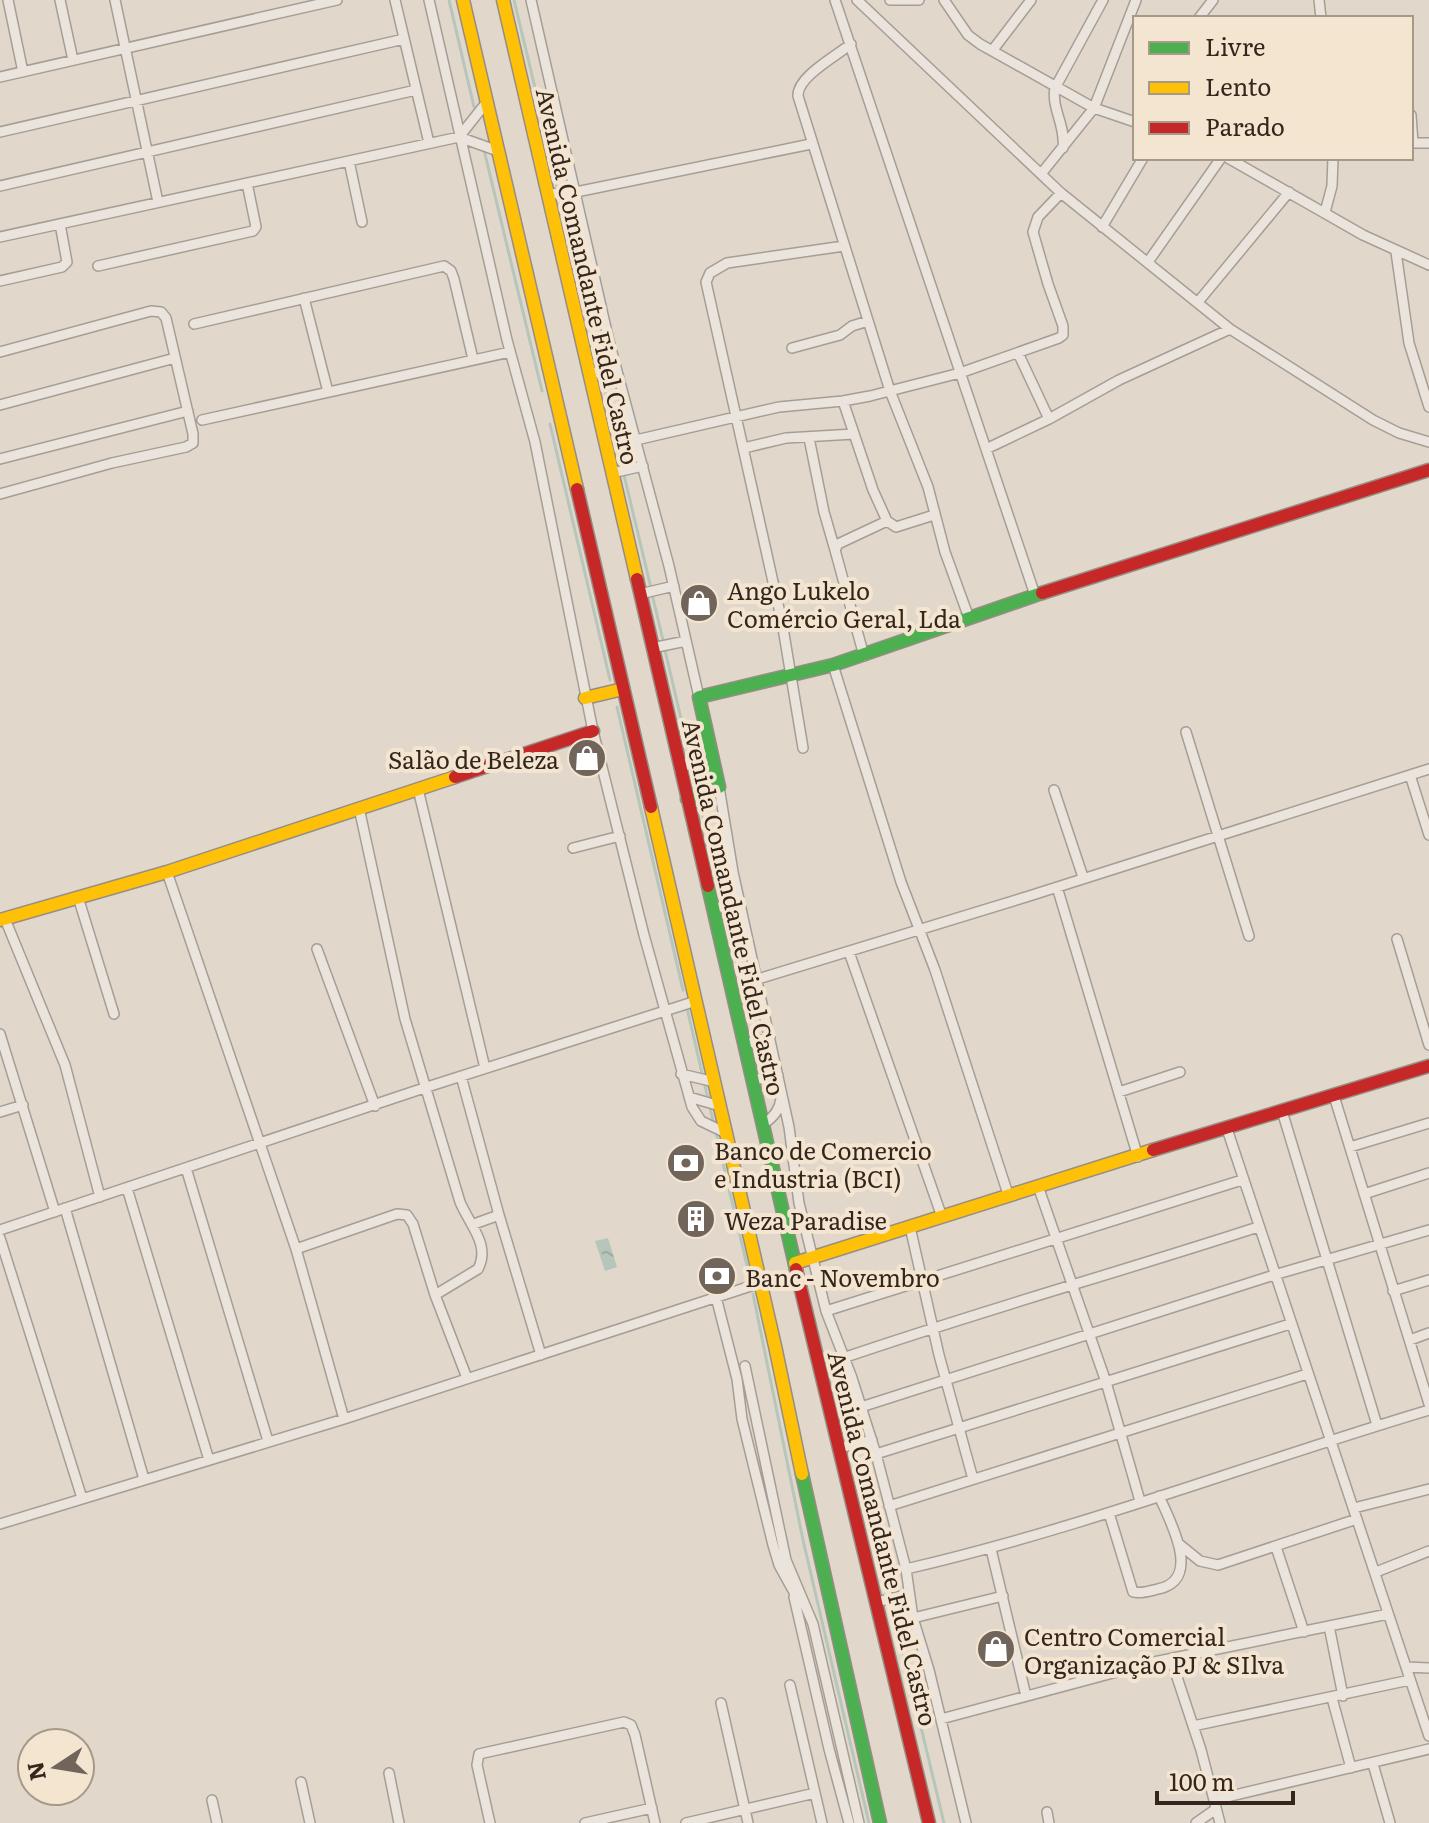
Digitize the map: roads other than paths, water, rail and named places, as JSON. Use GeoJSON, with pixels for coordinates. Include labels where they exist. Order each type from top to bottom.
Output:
{"type":"FeatureCollection","features":[{"type":"Feature","properties":{"kind":"main road"},"geometry":{"type":"LineString","coordinates":[[463,0],[715,1082],[880,1823]]}},
{"type":"Feature","properties":{"kind":"main road","name":"Avenida Comandante Fidel Castro"},"geometry":{"type":"LineString","coordinates":[[503,0],[680,771],[929,1823]]}},
{"type":"Feature","properties":{"kind":"main road"},"geometry":{"type":"LineString","coordinates":[[687,799],[719,787],[699,697],[864,656],[1035,595],[1429,470]]}},
{"type":"Feature","properties":{"kind":"main road"},"geometry":{"type":"LineString","coordinates":[[585,698],[623,689]]}},
{"type":"Feature","properties":{"kind":"main road"},"geometry":{"type":"LineString","coordinates":[[2,920],[167,872],[593,731]]}},
{"type":"Feature","properties":{"kind":"main road"},"geometry":{"type":"LineString","coordinates":[[795,1263],[1008,1194],[1138,1157],[1429,1066]]}},
{"type":"Feature","properties":{"kind":"street"},"geometry":{"type":"LineString","coordinates":[[8,0],[23,72]]}},
{"type":"Feature","properties":{"kind":"street"},"geometry":{"type":"LineString","coordinates":[[60,0],[73,60]]}},
{"type":"Feature","properties":{"kind":"street"},"geometry":{"type":"LineString","coordinates":[[115,0],[158,202]]}},
{"type":"Feature","properties":{"kind":"street"},"geometry":{"type":"LineString","coordinates":[[0,77],[337,0]]}},
{"type":"Feature","properties":{"kind":"street"},"geometry":{"type":"LineString","coordinates":[[395,0],[429,143]]}},
{"type":"Feature","properties":{"kind":"street"},"geometry":{"type":"LineString","coordinates":[[429,0],[510,352],[535,442],[585,698],[681,1074],[701,1121],[726,1133]]}},
{"type":"Feature","properties":{"kind":"street"},"geometry":{"type":"LineString","coordinates":[[531,0],[615,368],[674,586],[699,697]]}},
{"type":"Feature","properties":{"kind":"street"},"geometry":{"type":"LineString","coordinates":[[835,0],[1035,595]]}},
{"type":"Feature","properties":{"kind":"street"},"geometry":{"type":"LineString","coordinates":[[857,0],[1061,193],[1230,329],[1373,420],[1399,433],[1429,442]]}},
{"type":"Feature","properties":{"kind":"street"},"geometry":{"type":"LineString","coordinates":[[890,0],[919,0]]}},
{"type":"Feature","properties":{"kind":"street"},"geometry":{"type":"LineString","coordinates":[[944,0],[968,35],[992,51],[1094,108],[1133,121]]}},
{"type":"Feature","properties":{"kind":"street"},"geometry":{"type":"LineString","coordinates":[[992,51],[1031,0]]}},
{"type":"Feature","properties":{"kind":"street"},"geometry":{"type":"LineString","coordinates":[[1063,148],[1063,128],[1055,103],[1055,88],[1103,0]]}},
{"type":"Feature","properties":{"kind":"street"},"geometry":{"type":"LineString","coordinates":[[1041,174],[1094,108],[1136,0]]}},
{"type":"Feature","properties":{"kind":"street"},"geometry":{"type":"LineString","coordinates":[[1201,16],[1213,0]]}},
{"type":"Feature","properties":{"kind":"street"},"geometry":{"type":"LineString","coordinates":[[0,132],[404,39]]}},
{"type":"Feature","properties":{"kind":"street"},"geometry":{"type":"LineString","coordinates":[[851,44],[799,84],[798,96],[890,391],[928,487],[934,515],[969,618]]}},
{"type":"Feature","properties":{"kind":"street"},"geometry":{"type":"LineString","coordinates":[[0,186],[416,90]]}},
{"type":"Feature","properties":{"kind":"street"},"geometry":{"type":"LineString","coordinates":[[459,137],[486,103]]}},
{"type":"Feature","properties":{"kind":"street"},"geometry":{"type":"LineString","coordinates":[[0,237],[459,137],[498,151]]}},
{"type":"Feature","properties":{"kind":"street"},"geometry":{"type":"LineString","coordinates":[[548,194],[576,192],[811,144]]}},
{"type":"Feature","properties":{"kind":"street"},"geometry":{"type":"LineString","coordinates":[[1102,227],[1142,160]]}},
{"type":"Feature","properties":{"kind":"street"},"geometry":{"type":"LineString","coordinates":[[1148,262],[1220,160]]}},
{"type":"Feature","properties":{"kind":"street"},"geometry":{"type":"LineString","coordinates":[[1232,160],[1396,252],[1429,265]]}},
{"type":"Feature","properties":{"kind":"street"},"geometry":{"type":"LineString","coordinates":[[1325,212],[1332,186],[1333,160]]}},
{"type":"Feature","properties":{"kind":"street"},"geometry":{"type":"LineString","coordinates":[[349,161],[362,222]]}},
{"type":"Feature","properties":{"kind":"street"},"geometry":{"type":"LineString","coordinates":[[98,266],[253,231],[256,217],[247,183]]}},
{"type":"Feature","properties":{"kind":"street"},"geometry":{"type":"LineString","coordinates":[[1198,302],[1289,192]]}},
{"type":"Feature","properties":{"kind":"street"},"geometry":{"type":"LineString","coordinates":[[636,440],[779,407],[843,401],[890,391],[960,373],[1063,335],[1063,326],[1033,232],[1038,217],[1061,193]]}},
{"type":"Feature","properties":{"kind":"street"},"geometry":{"type":"LineString","coordinates":[[0,281],[62,267],[67,262],[60,224]]}},
{"type":"Feature","properties":{"kind":"street"},"geometry":{"type":"LineString","coordinates":[[803,748],[791,674],[744,448],[706,290],[707,277],[727,263],[844,246]]}},
{"type":"Feature","properties":{"kind":"street"},"geometry":{"type":"LineString","coordinates":[[1396,252],[1409,343],[1429,407]]}},
{"type":"Feature","properties":{"kind":"street"},"geometry":{"type":"LineString","coordinates":[[194,324],[444,266],[451,271],[454,279],[473,359]]}},
{"type":"Feature","properties":{"kind":"street"},"geometry":{"type":"LineString","coordinates":[[304,298],[328,392]]}},
{"type":"Feature","properties":{"kind":"street"},"geometry":{"type":"LineString","coordinates":[[0,352],[151,311],[161,312],[166,318],[193,434],[193,443],[186,447],[112,463],[0,494]]}},
{"type":"Feature","properties":{"kind":"street"},"geometry":{"type":"LineString","coordinates":[[792,348],[840,335],[852,326],[868,321]]}},
{"type":"Feature","properties":{"kind":"street"},"geometry":{"type":"LineString","coordinates":[[986,449],[1119,380],[1230,329]]}},
{"type":"Feature","properties":{"kind":"street"},"geometry":{"type":"LineString","coordinates":[[202,420],[510,352]]}},
{"type":"Feature","properties":{"kind":"street"},"geometry":{"type":"LineString","coordinates":[[1018,353],[1049,419]]}},
{"type":"Feature","properties":{"kind":"street"},"geometry":{"type":"LineString","coordinates":[[0,405],[175,358]]}},
{"type":"Feature","properties":{"kind":"street"},"geometry":{"type":"LineString","coordinates":[[589,374],[615,368]]}},
{"type":"Feature","properties":{"kind":"street"},"geometry":{"type":"LineString","coordinates":[[843,401],[873,490],[887,521],[896,527],[934,515]]}},
{"type":"Feature","properties":{"kind":"street"},"geometry":{"type":"LineString","coordinates":[[0,459],[188,411]]}},
{"type":"Feature","properties":{"kind":"street"},"geometry":{"type":"LineString","coordinates":[[744,448],[786,438],[854,434]]}},
{"type":"Feature","properties":{"kind":"street"},"geometry":{"type":"LineString","coordinates":[[809,438],[824,512],[864,656]]}},
{"type":"Feature","properties":{"kind":"street"},"geometry":{"type":"LineString","coordinates":[[612,473],[643,466]]}},
{"type":"Feature","properties":{"kind":"street"},"geometry":{"type":"LineString","coordinates":[[835,550],[838,544],[887,521]]}},
{"type":"Feature","properties":{"kind":"street"},"geometry":{"type":"LineString","coordinates":[[640,594],[674,586]]}},
{"type":"Feature","properties":{"kind":"street"},"geometry":{"type":"LineString","coordinates":[[652,648],[686,641]]}},
{"type":"Feature","properties":{"kind":"street"},"geometry":{"type":"LineString","coordinates":[[833,665],[901,882],[935,970],[1008,1194]]}},
{"type":"Feature","properties":{"kind":"street"},"geometry":{"type":"LineString","coordinates":[[1186,732],[1249,936]]}},
{"type":"Feature","properties":{"kind":"street"},"geometry":{"type":"LineString","coordinates":[[680,771],[709,740]]}},
{"type":"Feature","properties":{"kind":"street"},"geometry":{"type":"LineString","coordinates":[[758,979],[1429,769]]}},
{"type":"Feature","properties":{"kind":"street"},"geometry":{"type":"LineString","coordinates":[[1410,775],[1429,835]]}},
{"type":"Feature","properties":{"kind":"street"},"geometry":{"type":"LineString","coordinates":[[719,787],[739,902],[778,1075],[796,1164],[799,1203],[812,1258],[826,1311],[876,1454],[906,1569],[913,1618],[966,1823]]}},
{"type":"Feature","properties":{"kind":"street"},"geometry":{"type":"LineString","coordinates":[[418,789],[485,1068]]}},
{"type":"Feature","properties":{"kind":"street"},"geometry":{"type":"LineString","coordinates":[[1054,790],[1083,877]]}},
{"type":"Feature","properties":{"kind":"street"},"geometry":{"type":"LineString","coordinates":[[359,808],[394,973],[424,1088],[460,1202],[474,1224],[483,1253],[481,1265],[472,1275],[435,1295]]}},
{"type":"Feature","properties":{"kind":"street"},"geometry":{"type":"LineString","coordinates":[[573,848],[620,836]]}},
{"type":"Feature","properties":{"kind":"street"},"geometry":{"type":"LineString","coordinates":[[167,872],[296,1249],[344,1419]]}},
{"type":"Feature","properties":{"kind":"street"},"geometry":{"type":"LineString","coordinates":[[1057,887],[1138,1157]]}},
{"type":"Feature","properties":{"kind":"street"},"geometry":{"type":"LineString","coordinates":[[78,897],[114,1014]]}},
{"type":"Feature","properties":{"kind":"street"},"geometry":{"type":"LineString","coordinates":[[713,909],[739,902]]}},
{"type":"Feature","properties":{"kind":"street"},"geometry":{"type":"LineString","coordinates":[[2,920],[65,1065],[100,1197]]}},
{"type":"Feature","properties":{"kind":"street"},"geometry":{"type":"LineString","coordinates":[[1397,939],[1429,1045]]}},
{"type":"Feature","properties":{"kind":"street"},"geometry":{"type":"LineString","coordinates":[[317,949],[375,1106]]}},
{"type":"Feature","properties":{"kind":"street"},"geometry":{"type":"LineString","coordinates":[[849,952],[942,1217]]}},
{"type":"Feature","properties":{"kind":"street"},"geometry":{"type":"LineString","coordinates":[[0,1230],[696,1001]]}},
{"type":"Feature","properties":{"kind":"street"},"geometry":{"type":"LineString","coordinates":[[0,1034],[4,1058],[60,1210],[144,1479]]}},
{"type":"Feature","properties":{"kind":"street"},"geometry":{"type":"LineString","coordinates":[[744,1044],[770,1038]]}},
{"type":"Feature","properties":{"kind":"street"},"geometry":{"type":"LineString","coordinates":[[1119,1092],[1180,1072]]}},
{"type":"Feature","properties":{"kind":"street"},"geometry":{"type":"LineString","coordinates":[[681,1074],[715,1082]]}},
{"type":"Feature","properties":{"kind":"street"},"geometry":{"type":"LineString","coordinates":[[753,1080],[778,1075]]}},
{"type":"Feature","properties":{"kind":"street"},"geometry":{"type":"LineString","coordinates":[[461,1076],[541,1355]]}},
{"type":"Feature","properties":{"kind":"street"},"geometry":{"type":"LineString","coordinates":[[763,1124],[778,1109],[781,1091]]}},
{"type":"Feature","properties":{"kind":"street"},"geometry":{"type":"LineString","coordinates":[[1334,1096],[1429,1404]]}},
{"type":"Feature","properties":{"kind":"street"},"geometry":{"type":"LineString","coordinates":[[689,1097],[720,1106]]}},
{"type":"Feature","properties":{"kind":"street"},"geometry":{"type":"LineString","coordinates":[[0,1112],[23,1105]]}},
{"type":"Feature","properties":{"kind":"street"},"geometry":{"type":"LineString","coordinates":[[1282,1111],[1377,1425]]}},
{"type":"Feature","properties":{"kind":"street"},"geometry":{"type":"LineString","coordinates":[[1350,1147],[1429,1123]]}},
{"type":"Feature","properties":{"kind":"street"},"geometry":{"type":"LineString","coordinates":[[1227,1129],[1429,1736]]}},
{"type":"Feature","properties":{"kind":"street"},"geometry":{"type":"LineString","coordinates":[[186,1168],[268,1441]]}},
{"type":"Feature","properties":{"kind":"street"},"geometry":{"type":"LineString","coordinates":[[1364,1194],[1429,1173]]}},
{"type":"Feature","properties":{"kind":"street"},"geometry":{"type":"LineString","coordinates":[[826,1311],[1242,1180]]}},
{"type":"Feature","properties":{"kind":"street"},"geometry":{"type":"LineString","coordinates":[[1038,1186],[1106,1382],[1140,1501]]}},
{"type":"Feature","properties":{"kind":"street"},"geometry":{"type":"LineString","coordinates":[[127,1188],[209,1460]]}},
{"type":"Feature","properties":{"kind":"street"},"geometry":{"type":"LineString","coordinates":[[296,1249],[403,1214],[413,1224],[435,1295],[467,1378]]}},
{"type":"Feature","properties":{"kind":"street"},"geometry":{"type":"LineString","coordinates":[[474,1224],[499,1215]]}},
{"type":"Feature","properties":{"kind":"street"},"geometry":{"type":"LineString","coordinates":[[910,1227],[973,1479]]}},
{"type":"Feature","properties":{"kind":"street"},"geometry":{"type":"LineString","coordinates":[[843,1358],[933,1327],[1258,1227]]}},
{"type":"Feature","properties":{"kind":"street"},"geometry":{"type":"LineString","coordinates":[[861,1407],[1274,1275],[1429,1230]]}},
{"type":"Feature","properties":{"kind":"street"},"geometry":{"type":"LineString","coordinates":[[0,1238],[82,1498]]}},
{"type":"Feature","properties":{"kind":"street"},"geometry":{"type":"LineString","coordinates":[[1393,1291],[1429,1280]]}},
{"type":"Feature","properties":{"kind":"street"},"geometry":{"type":"LineString","coordinates":[[0,1524],[344,1419],[760,1283]]}},
{"type":"Feature","properties":{"kind":"street"},"geometry":{"type":"LineString","coordinates":[[716,1297],[737,1379],[742,1419],[765,1517],[779,1565],[813,1624]]}},
{"type":"Feature","properties":{"kind":"street"},"geometry":{"type":"LineString","coordinates":[[876,1454],[1290,1324]]}},
{"type":"Feature","properties":{"kind":"street"},"geometry":{"type":"LineString","coordinates":[[1410,1340],[1429,1333]]}},
{"type":"Feature","properties":{"kind":"street"},"geometry":{"type":"LineString","coordinates":[[745,1366],[786,1560],[813,1624],[859,1823]]}},
{"type":"Feature","properties":{"kind":"street"},"geometry":{"type":"LineString","coordinates":[[889,1506],[1307,1374]]}},
{"type":"Feature","properties":{"kind":"street"},"geometry":{"type":"LineString","coordinates":[[906,1569],[991,1549],[1429,1410]]}},
{"type":"Feature","properties":{"kind":"street"},"geometry":{"type":"LineString","coordinates":[[840,1448],[872,1440]]}},
{"type":"Feature","properties":{"kind":"street"},"geometry":{"type":"LineString","coordinates":[[1179,1544],[1200,1561],[1218,1565],[1276,1547],[1356,1514],[1429,1489]]}},
{"type":"Feature","properties":{"kind":"street"},"geometry":{"type":"LineString","coordinates":[[1109,1513],[1133,1592],[1162,1589],[1174,1584],[1180,1563],[1179,1544],[1159,1496]]}},
{"type":"Feature","properties":{"kind":"street"},"geometry":{"type":"LineString","coordinates":[[1276,1547],[1304,1632]]}},
{"type":"Feature","properties":{"kind":"street"},"geometry":{"type":"LineString","coordinates":[[991,1549],[1026,1696]]}},
{"type":"Feature","properties":{"kind":"street"},"geometry":{"type":"LineString","coordinates":[[1376,1572],[1429,1551]]}},
{"type":"Feature","properties":{"kind":"street"},"geometry":{"type":"LineString","coordinates":[[794,1593],[849,1823]]}},
{"type":"Feature","properties":{"kind":"street"},"geometry":{"type":"LineString","coordinates":[[877,1602],[909,1594]]}},
{"type":"Feature","properties":{"kind":"street"},"geometry":{"type":"LineString","coordinates":[[913,1618],[1003,1596]]}},
{"type":"Feature","properties":{"kind":"street"},"geometry":{"type":"LineString","coordinates":[[941,1719],[1171,1659],[1388,1614]]}},
{"type":"Feature","properties":{"kind":"street"},"geometry":{"type":"LineString","coordinates":[[1329,1626],[1351,1768]]}},
{"type":"Feature","properties":{"kind":"street"},"geometry":{"type":"LineString","coordinates":[[1171,1659],[1220,1823]]}},
{"type":"Feature","properties":{"kind":"street"},"geometry":{"type":"LineString","coordinates":[[1406,1667],[1429,1668]]}},
{"type":"Feature","properties":{"kind":"street"},"geometry":{"type":"LineString","coordinates":[[1193,1726],[1410,1680]]}},
{"type":"Feature","properties":{"kind":"street"},"geometry":{"type":"LineString","coordinates":[[790,1685],[822,1823]]}},
{"type":"Feature","properties":{"kind":"street"},"geometry":{"type":"LineString","coordinates":[[721,1703],[748,1823]]}},
{"type":"Feature","properties":{"kind":"street"},"geometry":{"type":"LineString","coordinates":[[490,1823],[477,1765],[479,1754],[624,1722],[631,1725],[635,1735],[655,1823]]}},
{"type":"Feature","properties":{"kind":"street"},"geometry":{"type":"LineString","coordinates":[[1196,1823],[1215,1805],[1429,1749]]}},
{"type":"Feature","properties":{"kind":"street"},"geometry":{"type":"LineString","coordinates":[[1373,1764],[1390,1823]]}},
{"type":"Feature","properties":{"kind":"street"},"geometry":{"type":"LineString","coordinates":[[389,1773],[399,1823]]}},
{"type":"Feature","properties":{"kind":"street"},"geometry":{"type":"LineString","coordinates":[[301,1782],[310,1823]]}},
{"type":"Feature","properties":{"kind":"street"},"geometry":{"type":"LineString","coordinates":[[686,1823],[815,1793]]}},
{"type":"Feature","properties":{"kind":"street"},"geometry":{"type":"LineString","coordinates":[[212,1800],[217,1823]]}},
{"type":"Feature","properties":{"kind":"street"},"geometry":{"type":"LineString","coordinates":[[585,1823],[652,1808]]}},
{"type":"Feature","properties":{"kind":"street"},"geometry":{"type":"LineString","coordinates":[[1047,1812],[1049,1823]]}},
{"type":"Feature","properties":{"kind":"water"},"geometry":{"type":"Polygon","coordinates":[[[608,1238],[617,1267],[605,1271],[595,1241],[608,1238]]]}},
{"type":"Feature","properties":{"kind":"waterway"},"geometry":{"type":"LineString","coordinates":[[449,0],[474,107]]}},
{"type":"Feature","properties":{"kind":"waterway"},"geometry":{"type":"LineString","coordinates":[[514,0],[542,117]]}},
{"type":"Feature","properties":{"kind":"waterway"},"geometry":{"type":"LineString","coordinates":[[545,131],[557,186]]}},
{"type":"Feature","properties":{"kind":"waterway"},"geometry":{"type":"LineString","coordinates":[[484,150],[542,391]]}},
{"type":"Feature","properties":{"kind":"waterway"},"geometry":{"type":"LineString","coordinates":[[560,199],[599,365]]}},
{"type":"Feature","properties":{"kind":"waterway"},"geometry":{"type":"LineString","coordinates":[[602,376],[622,466]]}},
{"type":"Feature","properties":{"kind":"waterway"},"geometry":{"type":"LineString","coordinates":[[550,424],[610,680]]}},
{"type":"Feature","properties":{"kind":"waterway"},"geometry":{"type":"LineString","coordinates":[[624,475],[651,588]]}},
{"type":"Feature","properties":{"kind":"waterway"},"geometry":{"type":"LineString","coordinates":[[652,594],[663,640]]}},
{"type":"Feature","properties":{"kind":"waterway"},"geometry":{"type":"LineString","coordinates":[[665,650],[689,753]]}},
{"type":"Feature","properties":{"kind":"waterway"},"geometry":{"type":"LineString","coordinates":[[617,707],[683,990]]}},
{"type":"Feature","properties":{"kind":"waterway"},"geometry":{"type":"LineString","coordinates":[[691,766],[697,789]]}},
{"type":"Feature","properties":{"kind":"waterway"},"geometry":{"type":"LineString","coordinates":[[700,802],[722,898]]}},
{"type":"Feature","properties":{"kind":"waterway"},"geometry":{"type":"LineString","coordinates":[[726,915],[749,1018]]}},
{"type":"Feature","properties":{"kind":"waterway"},"geometry":{"type":"LineString","coordinates":[[687,1008],[714,1125]]}},
{"type":"Feature","properties":{"kind":"waterway"},"geometry":{"type":"LineString","coordinates":[[716,1132],[719,1145]]}},
{"type":"Feature","properties":{"kind":"waterway"},"geometry":{"type":"LineString","coordinates":[[721,1155],[750,1278]]}},
{"type":"Feature","properties":{"kind":"waterway"},"geometry":{"type":"LineString","coordinates":[[753,1294],[803,1540],[869,1823]]}},
{"type":"Feature","properties":{"kind":"waterway"},"geometry":{"type":"LineString","coordinates":[[836,1362],[848,1420]]}},
{"type":"Feature","properties":{"kind":"waterway"},"geometry":{"type":"LineString","coordinates":[[859,1470],[883,1570]]}},
{"type":"Feature","properties":{"kind":"waterway"},"geometry":{"type":"LineString","coordinates":[[895,1619],[944,1823]]}},
{"type":"Feature","properties":{"kind":"place","name":"Ango Lukelo Comércio Geral, Lda"},"geometry":{"type":"Point","coordinates":[699,603]}},
{"type":"Feature","properties":{"kind":"place","name":"Salão de Beleza"},"geometry":{"type":"Point","coordinates":[587,758]}},
{"type":"Feature","properties":{"kind":"place","name":"Banco de Comercio e Industria (BCI)"},"geometry":{"type":"Point","coordinates":[686,1163]}},
{"type":"Feature","properties":{"kind":"place","name":"Weza Paradise"},"geometry":{"type":"Point","coordinates":[696,1219]}},
{"type":"Feature","properties":{"kind":"place","name":"Banc - Novembro"},"geometry":{"type":"Point","coordinates":[717,1276]}},
{"type":"Feature","properties":{"kind":"place","name":"Centro Comercial Organização PJ & SIlva"},"geometry":{"type":"Point","coordinates":[996,1649]}}]}
